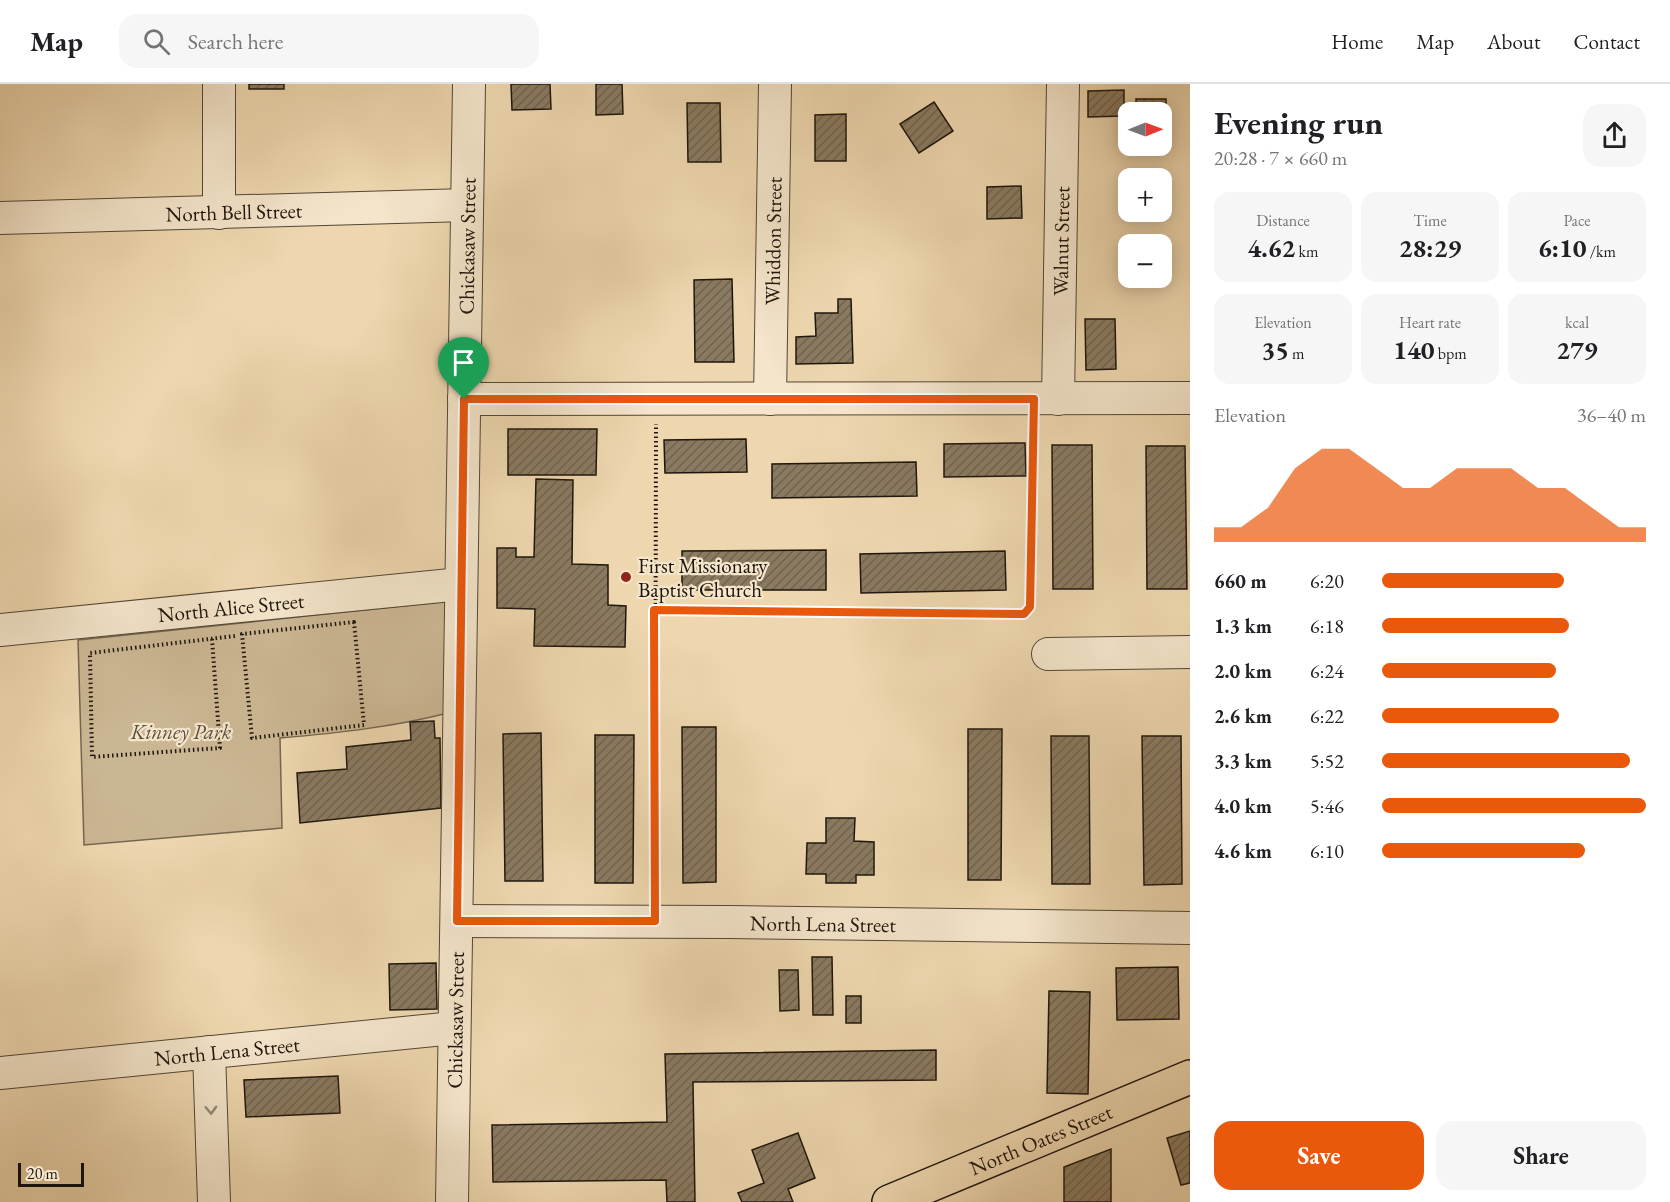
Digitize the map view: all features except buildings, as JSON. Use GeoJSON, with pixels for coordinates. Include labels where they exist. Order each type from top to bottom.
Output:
{"type":"FeatureCollection","features":[{"type":"Feature","properties":{"kind":"main road","name":"North Oates Street"},"geometry":{"type":"LineString","coordinates":[[889,1202],[1190,1077]]}},
{"type":"Feature","properties":{"kind":"street"},"geometry":{"type":"LineString","coordinates":[[219,84],[219,213]]}},
{"type":"Feature","properties":{"kind":"street","name":"Chickasaw Street"},"geometry":{"type":"LineString","coordinates":[[452,1202],[469,84]]}},
{"type":"Feature","properties":{"kind":"street","name":"Whiddon Street"},"geometry":{"type":"LineString","coordinates":[[770,399],[775,84]]}},
{"type":"Feature","properties":{"kind":"street","name":"Walnut Street"},"geometry":{"type":"LineString","coordinates":[[1046,399],[1063,84]]}},
{"type":"Feature","properties":{"kind":"street","name":"North Bell Street"},"geometry":{"type":"LineString","coordinates":[[0,218],[467,205]]}},
{"type":"Feature","properties":{"kind":"street"},"geometry":{"type":"LineString","coordinates":[[464,399],[1190,398]]}},
{"type":"Feature","properties":{"kind":"street","name":"North Alice Street"},"geometry":{"type":"LineString","coordinates":[[0,630],[461,584]]}},
{"type":"Feature","properties":{"kind":"street"},"geometry":{"type":"LineString","coordinates":[[1048,654],[1190,652]]}},
{"type":"Feature","properties":{"kind":"street","name":"North Lena Street"},"geometry":{"type":"LineString","coordinates":[[457,921],[655,921],[1190,928]]}},
{"type":"Feature","properties":{"kind":"street","name":"North Lena Street"},"geometry":{"type":"LineString","coordinates":[[0,1073],[454,1028]]}},
{"type":"Feature","properties":{"kind":"street"},"geometry":{"type":"LineString","coordinates":[[209,1052],[213,1202]]}},
{"type":"Feature","properties":{"kind":"path"},"geometry":{"type":"LineString","coordinates":[[655,921],[656,399]]}},
{"type":"Feature","properties":{"kind":"path"},"geometry":{"type":"LineString","coordinates":[[654,610],[1024,614],[1030,607],[1046,399]]}},
{"type":"Feature","properties":{"kind":"path"},"geometry":{"type":"LineString","coordinates":[[212,639],[220,748],[92,758],[90,653],[242,634],[354,622],[364,725],[252,738],[242,634]]}},
{"type":"Feature","properties":{"kind":"green space","name":"Kinney Park"},"geometry":{"type":"Polygon","coordinates":[[[451,601],[448,713],[365,729],[280,738],[282,828],[84,845],[78,640],[451,601]]]}},
{"type":"Feature","properties":{"kind":"place","name":"First Missionary Baptist Church"},"geometry":{"type":"Point","coordinates":[626,577]}},
{"type":"Feature","properties":{"kind":"route"},"geometry":{"type":"LineString","coordinates":[[464,399],[1034,399],[1030,607],[1024,614],[654,610],[655,921],[457,921],[464,399]]}}]}
